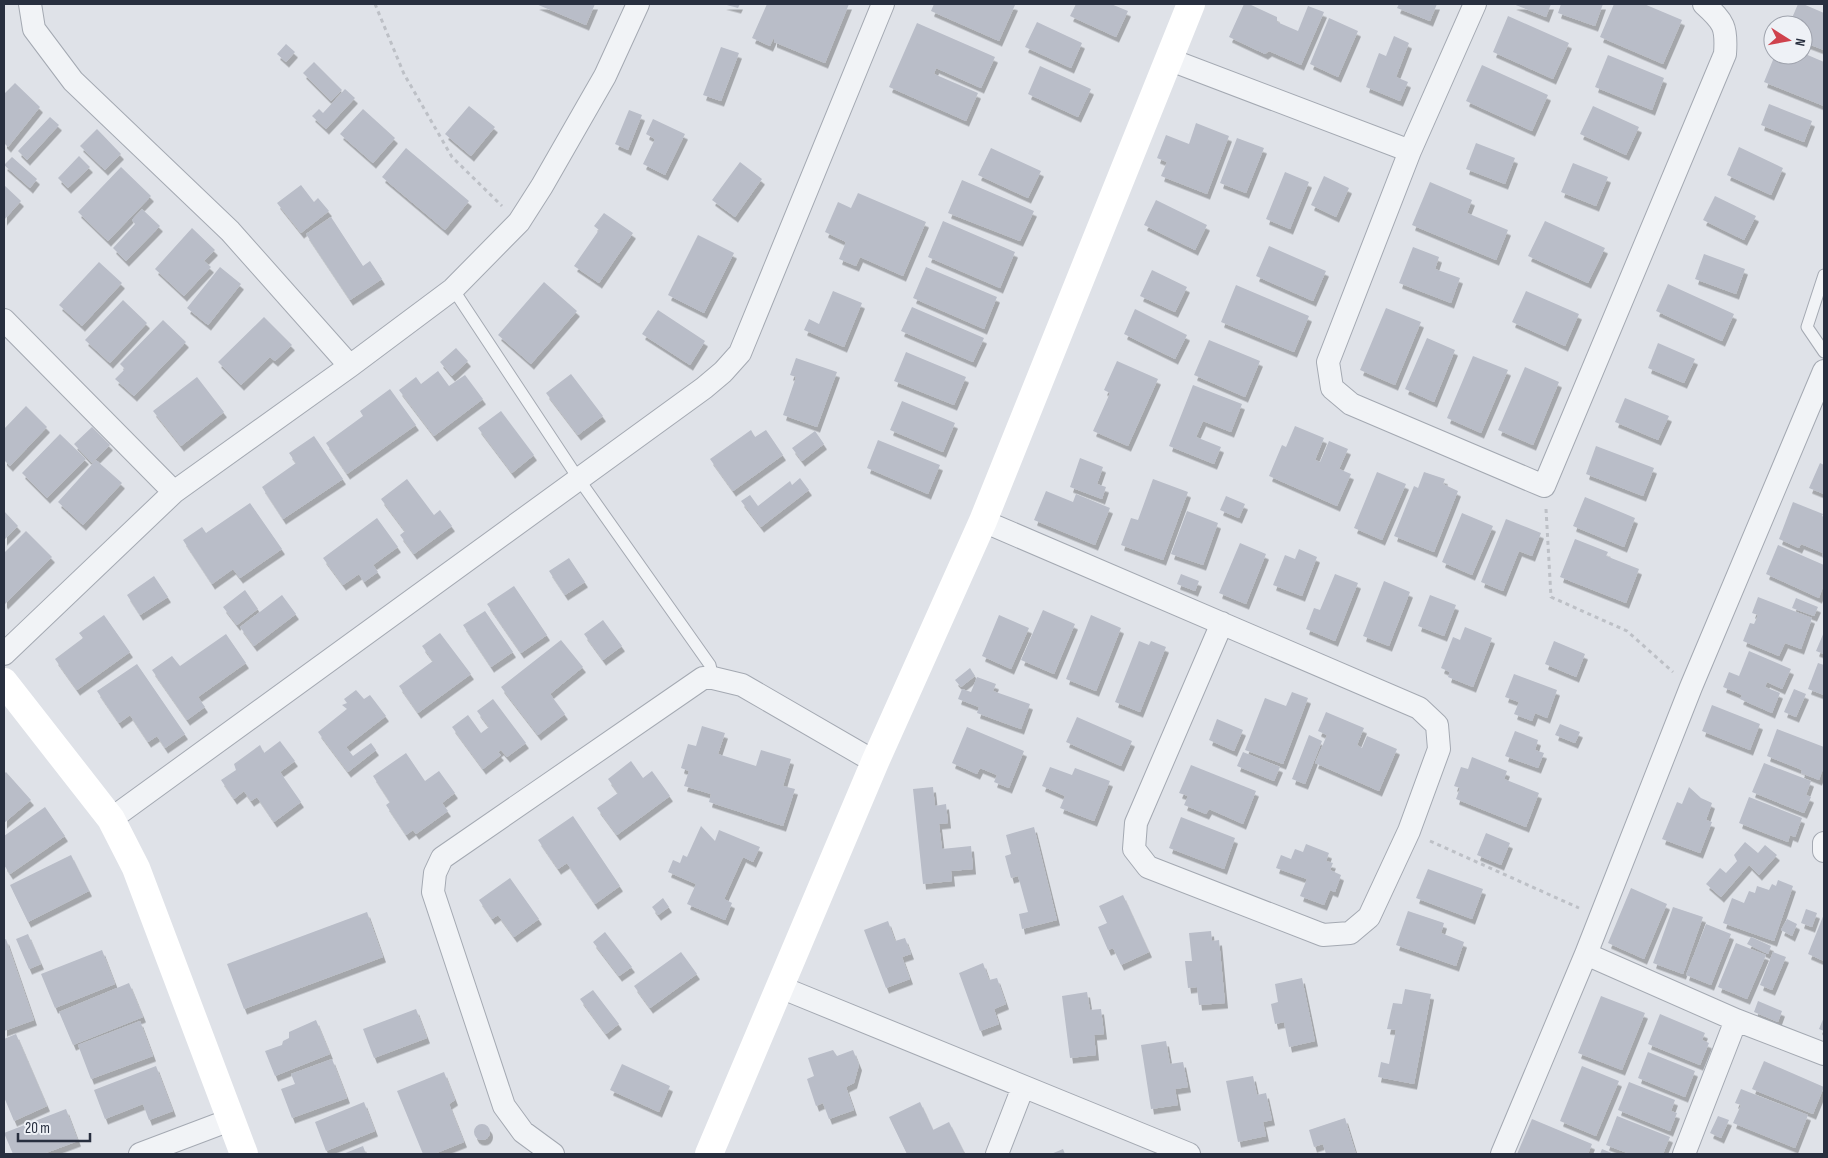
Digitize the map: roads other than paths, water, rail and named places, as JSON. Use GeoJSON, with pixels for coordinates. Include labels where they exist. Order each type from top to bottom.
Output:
{"type":"FeatureCollection","features":[{"type":"Feature","properties":{"kind":"street"},"geometry":{"type":"LineString","coordinates":[[30,4],[34,29],[73,81],[230,231],[350,366]]}},
{"type":"Feature","properties":{"kind":"street"},"geometry":{"type":"LineString","coordinates":[[4,654],[174,492],[350,366],[453,289],[519,222],[542,186],[605,76],[638,4]]}},
{"type":"Feature","properties":{"kind":"street"},"geometry":{"type":"LineString","coordinates":[[111,819],[704,388],[723,372],[740,353],[883,4]]}},
{"type":"Feature","properties":{"kind":"street"},"geometry":{"type":"LineString","coordinates":[[709,1154],[874,762],[984,521],[1191,4]]}},
{"type":"Feature","properties":{"kind":"street"},"geometry":{"type":"LineString","coordinates":[[1475,4],[1410,152],[1328,362],[1332,388],[1352,404],[1544,486],[1725,54],[1726,34],[1719,17],[1704,4]]}},
{"type":"Feature","properties":{"kind":"street"},"geometry":{"type":"LineString","coordinates":[[1168,58],[1410,152]]}},
{"type":"Feature","properties":{"kind":"street"},"geometry":{"type":"LineString","coordinates":[[4,320],[174,492]]}},
{"type":"Feature","properties":{"kind":"street"},"geometry":{"type":"LineString","coordinates":[[1502,1154],[1586,954],[1691,687],[1824,371]]}},
{"type":"Feature","properties":{"kind":"street"},"geometry":{"type":"LineString","coordinates":[[984,521],[1222,623],[1419,708],[1437,725],[1439,749],[1409,831],[1369,917],[1350,933],[1323,936],[1148,866],[1134,848],[1136,823],[1222,623]]}},
{"type":"Feature","properties":{"kind":"street"},"geometry":{"type":"LineString","coordinates":[[554,1154],[523,1132],[504,1106],[433,892],[435,873],[442,858],[703,678],[713,678],[742,685],[874,762]]}},
{"type":"Feature","properties":{"kind":"street"},"geometry":{"type":"LineString","coordinates":[[4,682],[111,819],[136,868],[244,1154]]}},
{"type":"Feature","properties":{"kind":"street"},"geometry":{"type":"LineString","coordinates":[[1824,843],[1824,851]]}},
{"type":"Feature","properties":{"kind":"street"},"geometry":{"type":"LineString","coordinates":[[1586,954],[1736,1020],[1824,1054]]}},
{"type":"Feature","properties":{"kind":"street"},"geometry":{"type":"LineString","coordinates":[[780,987],[1188,1154]]}},
{"type":"Feature","properties":{"kind":"street"},"geometry":{"type":"LineString","coordinates":[[1684,1154],[1736,1020]]}},
{"type":"Feature","properties":{"kind":"street"},"geometry":{"type":"LineString","coordinates":[[997,1154],[1023,1087]]}},
{"type":"Feature","properties":{"kind":"street"},"geometry":{"type":"LineString","coordinates":[[140,1154],[230,1120]]}},
{"type":"Feature","properties":{"kind":"lane"},"geometry":{"type":"LineString","coordinates":[[1824,275],[1807,327],[1824,352]]}},
{"type":"Feature","properties":{"kind":"lane"},"geometry":{"type":"LineString","coordinates":[[453,289],[578,478],[710,666],[713,678]]}}]}
